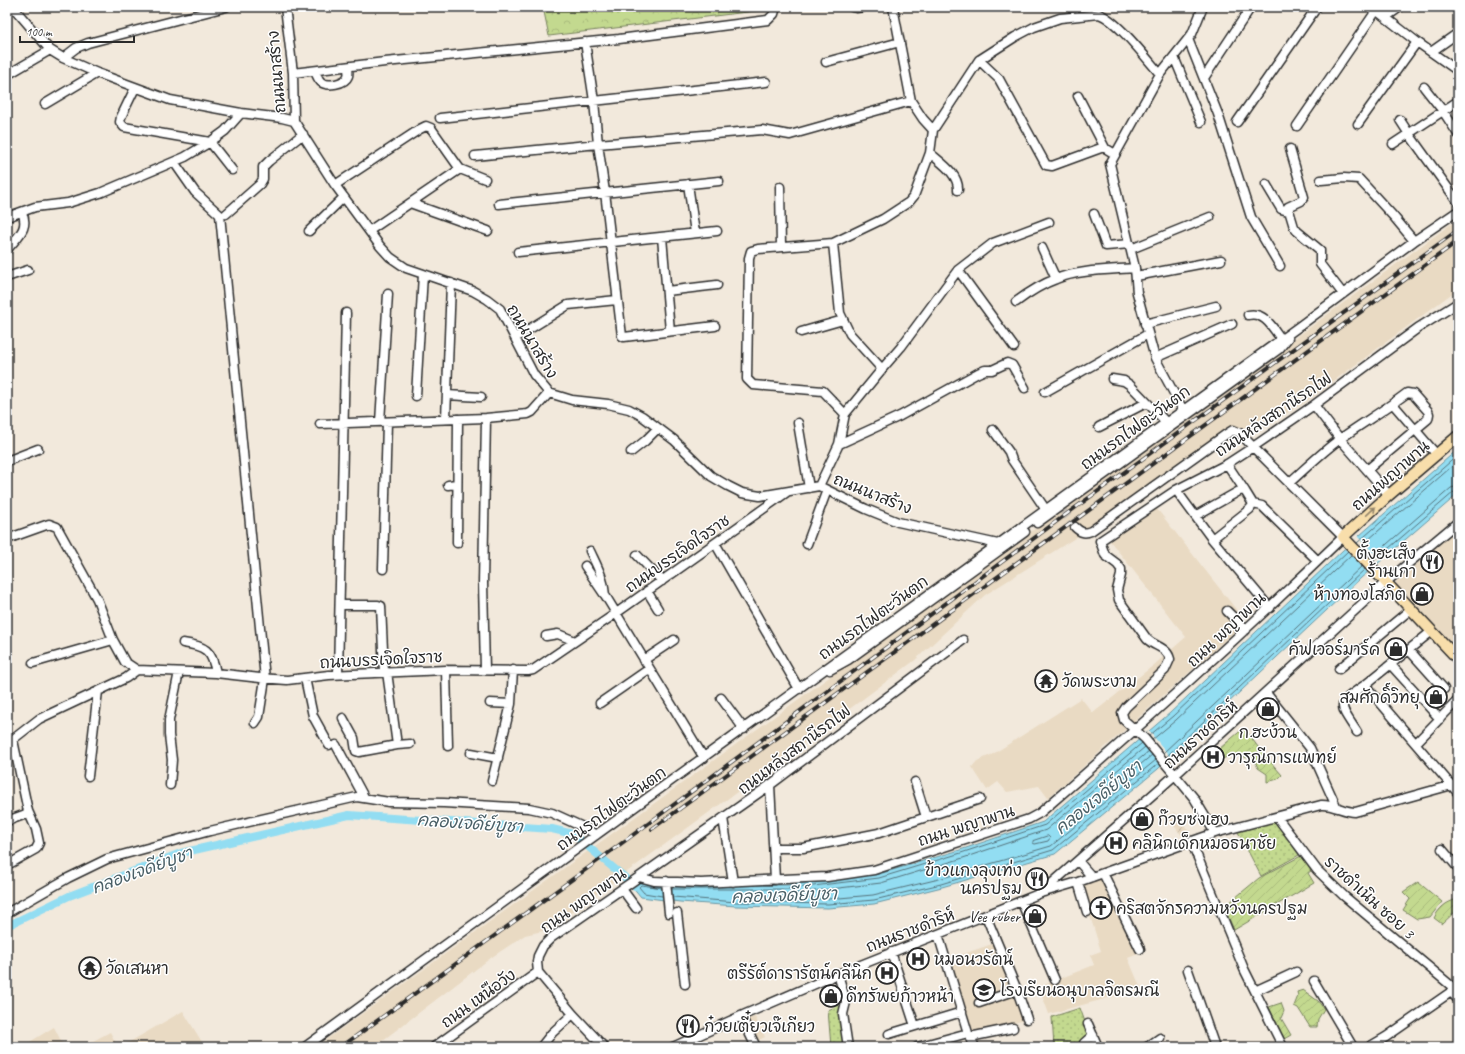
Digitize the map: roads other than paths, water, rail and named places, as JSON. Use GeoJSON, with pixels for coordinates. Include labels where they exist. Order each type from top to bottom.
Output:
{"type":"FeatureCollection","features":[{"type":"Feature","properties":{"kind":"main road","name":"ถนนพญาพาน"},"geometry":{"type":"LineString","coordinates":[[1345,540],[1389,495],[1458,436]]}},
{"type":"Feature","properties":{"kind":"main road"},"geometry":{"type":"LineString","coordinates":[[1345,540],[1458,659]]}},
{"type":"Feature","properties":{"kind":"street"},"geometry":{"type":"LineString","coordinates":[[12,7],[50,50],[62,58],[97,73],[170,100],[294,121]]}},
{"type":"Feature","properties":{"kind":"street"},"geometry":{"type":"LineString","coordinates":[[62,58],[88,42],[226,7]]}},
{"type":"Feature","properties":{"kind":"street","name":"ถนนนาสร้าง"},"geometry":{"type":"LineString","coordinates":[[285,7],[292,73],[294,121],[335,185],[380,246],[390,257],[406,268],[473,291],[500,309],[534,375],[549,393],[572,400],[608,404],[629,409],[642,416],[674,440],[711,476],[742,493],[760,496],[819,486],[898,522],[998,544]]}},
{"type":"Feature","properties":{"kind":"street"},"geometry":{"type":"LineString","coordinates":[[292,73],[619,39],[768,20],[774,14],[776,7]]}},
{"type":"Feature","properties":{"kind":"street"},"geometry":{"type":"LineString","coordinates":[[852,7],[863,7]]}},
{"type":"Feature","properties":{"kind":"street"},"geometry":{"type":"LineString","coordinates":[[893,7],[911,100],[923,119],[933,130]]}},
{"type":"Feature","properties":{"kind":"street"},"geometry":{"type":"LineString","coordinates":[[1183,410],[1155,358],[1137,294],[1130,246],[1110,167],[1111,161],[1160,74],[1188,39],[1203,7]]}},
{"type":"Feature","properties":{"kind":"street"},"geometry":{"type":"LineString","coordinates":[[1204,78],[1251,7]]}},
{"type":"Feature","properties":{"kind":"street"},"geometry":{"type":"LineString","coordinates":[[1237,122],[1317,7]]}},
{"type":"Feature","properties":{"kind":"street"},"geometry":{"type":"LineString","coordinates":[[1386,17],[1400,7]]}},
{"type":"Feature","properties":{"kind":"street"},"geometry":{"type":"LineString","coordinates":[[1298,126],[1374,9],[1458,71]]}},
{"type":"Feature","properties":{"kind":"street"},"geometry":{"type":"LineString","coordinates":[[845,414],[823,391],[753,385],[747,379],[749,258],[751,251],[758,249],[832,243],[883,219],[909,202],[914,196],[930,153],[933,130],[979,60],[1015,37],[1040,25],[1060,18],[1098,11],[1116,25],[1160,74]]}},
{"type":"Feature","properties":{"kind":"street"},"geometry":{"type":"LineString","coordinates":[[1431,52],[1458,33]]}},
{"type":"Feature","properties":{"kind":"street"},"geometry":{"type":"LineString","coordinates":[[1188,39],[1218,114],[1251,217],[1280,266]]}},
{"type":"Feature","properties":{"kind":"street"},"geometry":{"type":"LineString","coordinates":[[585,42],[594,101],[622,336],[624,337],[714,326]]}},
{"type":"Feature","properties":{"kind":"street"},"geometry":{"type":"LineString","coordinates":[[826,62],[900,42]]}},
{"type":"Feature","properties":{"kind":"street"},"geometry":{"type":"LineString","coordinates":[[1358,124],[1417,42]]}},
{"type":"Feature","properties":{"kind":"street"},"geometry":{"type":"LineString","coordinates":[[7,75],[50,50]]}},
{"type":"Feature","properties":{"kind":"street"},"geometry":{"type":"LineString","coordinates":[[1174,57],[1200,122]]}},
{"type":"Feature","properties":{"kind":"street"},"geometry":{"type":"LineString","coordinates":[[979,60],[999,79],[1046,165],[1052,166],[1101,148],[1105,148]]}},
{"type":"Feature","properties":{"kind":"street"},"geometry":{"type":"LineString","coordinates":[[315,71],[319,81],[323,84],[330,85],[346,80],[348,76],[348,67]]}},
{"type":"Feature","properties":{"kind":"street"},"geometry":{"type":"LineString","coordinates":[[45,104],[97,73]]}},
{"type":"Feature","properties":{"kind":"street"},"geometry":{"type":"LineString","coordinates":[[440,118],[766,82]]}},
{"type":"Feature","properties":{"kind":"street"},"geometry":{"type":"LineString","coordinates":[[1424,87],[1443,111],[1458,134]]}},
{"type":"Feature","properties":{"kind":"street"},"geometry":{"type":"LineString","coordinates":[[135,88],[121,117],[120,122],[124,127],[210,142],[232,170]]}},
{"type":"Feature","properties":{"kind":"street"},"geometry":{"type":"LineString","coordinates":[[1078,96],[1105,148],[1115,154]]}},
{"type":"Feature","properties":{"kind":"street"},"geometry":{"type":"LineString","coordinates":[[475,156],[762,130],[790,135],[911,100]]}},
{"type":"Feature","properties":{"kind":"street"},"geometry":{"type":"LineString","coordinates":[[1393,144],[1458,101]]}},
{"type":"Feature","properties":{"kind":"street"},"geometry":{"type":"LineString","coordinates":[[7,217],[35,207],[68,204],[100,194],[174,162],[210,142],[224,131],[241,113]]}},
{"type":"Feature","properties":{"kind":"street"},"geometry":{"type":"LineString","coordinates":[[1400,120],[1458,202]]}},
{"type":"Feature","properties":{"kind":"street"},"geometry":{"type":"LineString","coordinates":[[335,185],[426,126],[431,128],[460,170],[485,179]]}},
{"type":"Feature","properties":{"kind":"street"},"geometry":{"type":"LineString","coordinates":[[226,214],[260,184],[263,179],[263,167],[303,134]]}},
{"type":"Feature","properties":{"kind":"street"},"geometry":{"type":"LineString","coordinates":[[1290,149],[1304,197],[1301,201],[1289,206],[1288,211],[1297,231],[1320,250],[1321,266],[1343,294]]}},
{"type":"Feature","properties":{"kind":"street"},"geometry":{"type":"LineString","coordinates":[[930,153],[954,175],[957,180],[958,190]]}},
{"type":"Feature","properties":{"kind":"street"},"geometry":{"type":"LineString","coordinates":[[174,162],[195,192],[220,215],[265,679],[259,717],[255,723]]}},
{"type":"Feature","properties":{"kind":"street"},"geometry":{"type":"LineString","coordinates":[[369,231],[460,170]]}},
{"type":"Feature","properties":{"kind":"street"},"geometry":{"type":"LineString","coordinates":[[1321,180],[1344,178],[1359,179],[1414,241]]}},
{"type":"Feature","properties":{"kind":"street"},"geometry":{"type":"LineString","coordinates":[[499,204],[719,181]]}},
{"type":"Feature","properties":{"kind":"street"},"geometry":{"type":"LineString","coordinates":[[688,184],[695,233]]}},
{"type":"Feature","properties":{"kind":"street"},"geometry":{"type":"LineString","coordinates":[[1266,184],[1281,209],[1288,211]]}},
{"type":"Feature","properties":{"kind":"street"},"geometry":{"type":"LineString","coordinates":[[780,187],[781,247]]}},
{"type":"Feature","properties":{"kind":"street"},"geometry":{"type":"LineString","coordinates":[[309,231],[344,197]]}},
{"type":"Feature","properties":{"kind":"street"},"geometry":{"type":"LineString","coordinates":[[410,203],[488,232]]}},
{"type":"Feature","properties":{"kind":"street","name":"ถนนรถไฟตะวันตก"},"geometry":{"type":"LineString","coordinates":[[305,1047],[1046,510],[1414,241],[1458,211]]}},
{"type":"Feature","properties":{"kind":"street"},"geometry":{"type":"LineString","coordinates":[[7,250],[22,232],[25,218],[22,212]]}},
{"type":"Feature","properties":{"kind":"street"},"geometry":{"type":"LineString","coordinates":[[1094,214],[1106,246],[1130,246],[1210,217]]}},
{"type":"Feature","properties":{"kind":"street"},"geometry":{"type":"LineString","coordinates":[[819,486],[839,444],[845,414],[902,347],[958,270],[992,243],[1048,222]]}},
{"type":"Feature","properties":{"kind":"street"},"geometry":{"type":"LineString","coordinates":[[518,252],[717,231]]}},
{"type":"Feature","properties":{"kind":"street"},"geometry":{"type":"LineString","coordinates":[[662,237],[670,331]]}},
{"type":"Feature","properties":{"kind":"street"},"geometry":{"type":"LineString","coordinates":[[832,243],[840,313],[850,334],[882,369]]}},
{"type":"Feature","properties":{"kind":"street"},"geometry":{"type":"LineString","coordinates":[[1042,248],[1056,279]]}},
{"type":"Feature","properties":{"kind":"street"},"geometry":{"type":"LineString","coordinates":[[1016,302],[1030,292],[1056,279],[1072,274],[1135,272],[1222,260]]}},
{"type":"Feature","properties":{"kind":"street"},"geometry":{"type":"LineString","coordinates":[[7,278],[28,270]]}},
{"type":"Feature","properties":{"kind":"street"},"geometry":{"type":"LineString","coordinates":[[958,270],[1014,347]]}},
{"type":"Feature","properties":{"kind":"street"},"geometry":{"type":"LineString","coordinates":[[416,396],[423,274]]}},
{"type":"Feature","properties":{"kind":"street"},"geometry":{"type":"LineString","coordinates":[[446,419],[451,283]]}},
{"type":"Feature","properties":{"kind":"street"},"geometry":{"type":"LineString","coordinates":[[666,291],[717,285]]}},
{"type":"Feature","properties":{"kind":"street"},"geometry":{"type":"LineString","coordinates":[[383,569],[384,422],[388,294]]}},
{"type":"Feature","properties":{"kind":"street"},"geometry":{"type":"LineString","coordinates":[[515,338],[568,305],[617,300]]}},
{"type":"Feature","properties":{"kind":"street","name":"ถนนหลังสถานีรถไฟ"},"geometry":{"type":"LineString","coordinates":[[1136,730],[1124,720],[1122,713],[1126,706],[1165,670],[1170,660],[1169,654],[1160,647],[1152,644],[1147,639],[1119,600],[1117,590],[1121,569],[1106,555],[1100,541],[1176,490],[1227,464],[1253,447],[1418,328],[1458,303]]}},
{"type":"Feature","properties":{"kind":"street"},"geometry":{"type":"LineString","coordinates":[[1145,324],[1216,306]]}},
{"type":"Feature","properties":{"kind":"street"},"geometry":{"type":"LineString","coordinates":[[338,674],[346,313]]}},
{"type":"Feature","properties":{"kind":"street"},"geometry":{"type":"LineString","coordinates":[[1248,315],[1253,314],[1260,316],[1267,321],[1281,339]]}},
{"type":"Feature","properties":{"kind":"street"},"geometry":{"type":"LineString","coordinates":[[801,332],[843,320]]}},
{"type":"Feature","properties":{"kind":"street"},"geometry":{"type":"LineString","coordinates":[[1155,358],[1232,324]]}},
{"type":"Feature","properties":{"kind":"street"},"geometry":{"type":"LineString","coordinates":[[810,681],[848,660],[1061,509],[1279,349],[1295,329]]}},
{"type":"Feature","properties":{"kind":"street"},"geometry":{"type":"LineString","coordinates":[[1045,392],[1148,334]]}},
{"type":"Feature","properties":{"kind":"street"},"geometry":{"type":"LineString","coordinates":[[839,444],[900,416],[982,371],[992,370],[1008,363],[1012,365],[1025,388]]}},
{"type":"Feature","properties":{"kind":"street"},"geometry":{"type":"LineString","coordinates":[[1112,379],[1124,381],[1130,385],[1166,422]]}},
{"type":"Feature","properties":{"kind":"street"},"geometry":{"type":"LineString","coordinates":[[320,424],[486,418],[528,414],[532,412],[549,393]]}},
{"type":"Feature","properties":{"kind":"street"},"geometry":{"type":"LineString","coordinates":[[1289,483],[1310,463],[1340,439],[1393,404],[1406,393],[1413,394],[1428,411],[1428,419],[1367,470]]}},
{"type":"Feature","properties":{"kind":"street"},"geometry":{"type":"LineString","coordinates":[[447,395],[481,397]]}},
{"type":"Feature","properties":{"kind":"street"},"geometry":{"type":"LineString","coordinates":[[1098,427],[1146,403]]}},
{"type":"Feature","properties":{"kind":"street"},"geometry":{"type":"LineString","coordinates":[[1314,404],[1340,439],[1389,495]]}},
{"type":"Feature","properties":{"kind":"street"},"geometry":{"type":"LineString","coordinates":[[1393,404],[1437,455]]}},
{"type":"Feature","properties":{"kind":"street"},"geometry":{"type":"LineString","coordinates":[[485,670],[483,583],[486,418]]}},
{"type":"Feature","properties":{"kind":"street"},"geometry":{"type":"LineString","coordinates":[[456,543],[458,419]]}},
{"type":"Feature","properties":{"kind":"street"},"geometry":{"type":"LineString","coordinates":[[798,423],[809,488]]}},
{"type":"Feature","properties":{"kind":"street"},"geometry":{"type":"LineString","coordinates":[[632,452],[658,428]]}},
{"type":"Feature","properties":{"kind":"street"},"geometry":{"type":"LineString","coordinates":[[993,430],[1046,510]]}},
{"type":"Feature","properties":{"kind":"street"},"geometry":{"type":"LineString","coordinates":[[1075,527],[1082,532],[1086,533],[1091,531],[1233,430],[1240,433],[1345,540]]}},
{"type":"Feature","properties":{"kind":"street"},"geometry":{"type":"LineString","coordinates":[[7,461],[38,450]]}},
{"type":"Feature","properties":{"kind":"street"},"geometry":{"type":"LineString","coordinates":[[1227,464],[1253,504],[1262,506],[1318,561]]}},
{"type":"Feature","properties":{"kind":"street"},"geometry":{"type":"LineString","coordinates":[[448,485],[458,484]]}},
{"type":"Feature","properties":{"kind":"street","name":"ถนนบรรเจิดใจราช"},"geometry":{"type":"LineString","coordinates":[[137,670],[216,674],[287,680],[338,674],[386,672],[533,670],[648,591],[789,490]]}},
{"type":"Feature","properties":{"kind":"street"},"geometry":{"type":"LineString","coordinates":[[807,544],[827,490]]}},
{"type":"Feature","properties":{"kind":"street"},"geometry":{"type":"LineString","coordinates":[[1176,490],[1212,539],[1270,608]]}},
{"type":"Feature","properties":{"kind":"street"},"geometry":{"type":"LineString","coordinates":[[1195,516],[1241,490],[1245,491]]}},
{"type":"Feature","properties":{"kind":"street"},"geometry":{"type":"LineString","coordinates":[[1212,539],[1250,509],[1253,504]]}},
{"type":"Feature","properties":{"kind":"street","name":"ถนนราชดำริห์"},"geometry":{"type":"LineString","coordinates":[[673,1047],[691,1043],[741,1016],[838,974],[1041,893],[1266,693],[1386,582],[1458,522]]}},
{"type":"Feature","properties":{"kind":"street"},"geometry":{"type":"LineString","coordinates":[[7,539],[49,524],[57,527],[97,599],[113,640],[125,662],[137,670],[126,678],[39,719],[10,742],[28,811],[36,829],[39,843],[36,849],[11,863]]}},
{"type":"Feature","properties":{"kind":"street","name":"ถนน พญาพาน"},"geometry":{"type":"LineString","coordinates":[[538,972],[537,962],[542,946],[551,938],[638,878],[666,884],[733,882],[827,877],[874,870],[1029,819],[1040,813],[1136,730],[1270,608],[1318,561],[1345,540]]}},
{"type":"Feature","properties":{"kind":"street"},"geometry":{"type":"LineString","coordinates":[[715,543],[799,689]]}},
{"type":"Feature","properties":{"kind":"street"},"geometry":{"type":"LineString","coordinates":[[590,551],[601,572],[605,595]]}},
{"type":"Feature","properties":{"kind":"street"},"geometry":{"type":"LineString","coordinates":[[637,555],[662,581]]}},
{"type":"Feature","properties":{"kind":"street"},"geometry":{"type":"LineString","coordinates":[[585,566],[605,595],[615,614],[704,758]]}},
{"type":"Feature","properties":{"kind":"street"},"geometry":{"type":"LineString","coordinates":[[648,591],[658,609]]}},
{"type":"Feature","properties":{"kind":"street"},"geometry":{"type":"LineString","coordinates":[[340,605],[381,606],[386,672],[397,745]]}},
{"type":"Feature","properties":{"kind":"street"},"geometry":{"type":"LineString","coordinates":[[1339,668],[1411,609]]}},
{"type":"Feature","properties":{"kind":"street"},"geometry":{"type":"LineString","coordinates":[[1227,611],[1246,630]]}},
{"type":"Feature","properties":{"kind":"street"},"geometry":{"type":"LineString","coordinates":[[1357,732],[1344,712],[1343,704],[1346,699],[1391,665],[1432,631]]}},
{"type":"Feature","properties":{"kind":"street"},"geometry":{"type":"LineString","coordinates":[[546,636],[558,634],[575,641]]}},
{"type":"Feature","properties":{"kind":"street"},"geometry":{"type":"LineString","coordinates":[[33,663],[113,640]]}},
{"type":"Feature","properties":{"kind":"street"},"geometry":{"type":"LineString","coordinates":[[644,660],[674,640]]}},
{"type":"Feature","properties":{"kind":"street","name":"ถนนหลังสถานีรถไฟ"},"geometry":{"type":"LineString","coordinates":[[638,878],[770,785],[963,640]]}},
{"type":"Feature","properties":{"kind":"street"},"geometry":{"type":"LineString","coordinates":[[182,643],[201,646],[206,649],[214,664],[216,674]]}},
{"type":"Feature","properties":{"kind":"street"},"geometry":{"type":"LineString","coordinates":[[1409,650],[1444,689]]}},
{"type":"Feature","properties":{"kind":"street"},"geometry":{"type":"LineString","coordinates":[[1391,665],[1440,719]]}},
{"type":"Feature","properties":{"kind":"street"},"geometry":{"type":"LineString","coordinates":[[600,703],[649,669]]}},
{"type":"Feature","properties":{"kind":"street"},"geometry":{"type":"LineString","coordinates":[[446,670],[448,746]]}},
{"type":"Feature","properties":{"kind":"street"},"geometry":{"type":"LineString","coordinates":[[492,781],[511,704],[513,670]]}},
{"type":"Feature","properties":{"kind":"street"},"geometry":{"type":"LineString","coordinates":[[170,785],[172,760],[169,720],[179,672]]}},
{"type":"Feature","properties":{"kind":"street"},"geometry":{"type":"LineString","coordinates":[[305,678],[313,716],[364,797]]}},
{"type":"Feature","properties":{"kind":"street"},"geometry":{"type":"LineString","coordinates":[[1365,685],[1458,792]]}},
{"type":"Feature","properties":{"kind":"street"},"geometry":{"type":"LineString","coordinates":[[88,776],[98,691]]}},
{"type":"Feature","properties":{"kind":"street"},"geometry":{"type":"LineString","coordinates":[[1266,693],[1310,748],[1336,806]]}},
{"type":"Feature","properties":{"kind":"street"},"geometry":{"type":"LineString","coordinates":[[721,698],[744,729]]}},
{"type":"Feature","properties":{"kind":"street"},"geometry":{"type":"LineString","coordinates":[[1416,743],[1458,700]]}},
{"type":"Feature","properties":{"kind":"street"},"geometry":{"type":"LineString","coordinates":[[490,703],[511,704]]}},
{"type":"Feature","properties":{"kind":"street"},"geometry":{"type":"LineString","coordinates":[[343,718],[354,738],[356,751],[359,752],[410,744]]}},
{"type":"Feature","properties":{"kind":"street"},"geometry":{"type":"LineString","coordinates":[[1136,730],[1194,798],[1215,833]]}},
{"type":"Feature","properties":{"kind":"street"},"geometry":{"type":"LineString","coordinates":[[471,753],[498,758]]}},
{"type":"Feature","properties":{"kind":"street"},"geometry":{"type":"LineString","coordinates":[[916,782],[926,817]]}},
{"type":"Feature","properties":{"kind":"street"},"geometry":{"type":"LineString","coordinates":[[770,785],[775,880]]}},
{"type":"Feature","properties":{"kind":"street"},"geometry":{"type":"LineString","coordinates":[[1041,893],[1078,882],[1215,833],[1321,805],[1336,806],[1350,812],[1355,812],[1452,785]]}},
{"type":"Feature","properties":{"kind":"street"},"geometry":{"type":"LineString","coordinates":[[7,913],[107,859],[210,831],[353,798],[364,797],[389,802],[529,808],[552,813],[585,828],[596,835]]}},
{"type":"Feature","properties":{"kind":"street"},"geometry":{"type":"LineString","coordinates":[[774,848],[803,848],[825,845],[879,833],[980,799]]}},
{"type":"Feature","properties":{"kind":"street"},"geometry":{"type":"LineString","coordinates":[[7,821],[26,814],[28,811]]}},
{"type":"Feature","properties":{"kind":"street","name":"ราชดำเนิน ซอย 3"},"geometry":{"type":"LineString","coordinates":[[1277,817],[1317,870],[1352,903],[1455,989],[1458,1000]]}},
{"type":"Feature","properties":{"kind":"street"},"geometry":{"type":"LineString","coordinates":[[723,818],[733,882]]}},
{"type":"Feature","properties":{"kind":"street"},"geometry":{"type":"LineString","coordinates":[[1190,841],[1244,969],[1283,1047]]}},
{"type":"Feature","properties":{"kind":"street"},"geometry":{"type":"LineString","coordinates":[[1442,849],[1458,868]]}},
{"type":"Feature","properties":{"kind":"street"},"geometry":{"type":"LineString","coordinates":[[1078,861],[1092,877]]}},
{"type":"Feature","properties":{"kind":"street"},"geometry":{"type":"LineString","coordinates":[[1103,873],[1140,949]]}},
{"type":"Feature","properties":{"kind":"street"},"geometry":{"type":"LineString","coordinates":[[1078,882],[1087,912]]}},
{"type":"Feature","properties":{"kind":"street"},"geometry":{"type":"LineString","coordinates":[[666,884],[685,984]]}},
{"type":"Feature","properties":{"kind":"street"},"geometry":{"type":"LineString","coordinates":[[624,888],[636,908]]}},
{"type":"Feature","properties":{"kind":"street"},"geometry":{"type":"LineString","coordinates":[[1021,902],[1055,980]]}},
{"type":"Feature","properties":{"kind":"street"},"geometry":{"type":"LineString","coordinates":[[986,916],[1027,1019]]}},
{"type":"Feature","properties":{"kind":"street"},"geometry":{"type":"LineString","coordinates":[[938,934],[969,1035],[976,1047]]}},
{"type":"Feature","properties":{"kind":"street"},"geometry":{"type":"LineString","coordinates":[[891,952],[915,1026]]}},
{"type":"Feature","properties":{"kind":"street"},"geometry":{"type":"LineString","coordinates":[[1188,970],[1215,1047]]}},
{"type":"Feature","properties":{"kind":"street"},"geometry":{"type":"LineString","coordinates":[[538,972],[573,1014],[604,1047]]}},
{"type":"Feature","properties":{"kind":"street","name":"ถนน เหนือวัง"},"geometry":{"type":"LineString","coordinates":[[434,1047],[538,972]]}},
{"type":"Feature","properties":{"kind":"street"},"geometry":{"type":"LineString","coordinates":[[1255,991],[1296,972]]}},
{"type":"Feature","properties":{"kind":"street"},"geometry":{"type":"LineString","coordinates":[[838,974],[846,1002],[842,1014],[848,1047]]}},
{"type":"Feature","properties":{"kind":"street"},"geometry":{"type":"LineString","coordinates":[[1314,981],[1353,1047]]}},
{"type":"Feature","properties":{"kind":"street"},"geometry":{"type":"LineString","coordinates":[[1369,1047],[1386,1037],[1455,989]]}},
{"type":"Feature","properties":{"kind":"street"},"geometry":{"type":"LineString","coordinates":[[979,1003],[1016,990]]}},
{"type":"Feature","properties":{"kind":"street"},"geometry":{"type":"LineString","coordinates":[[889,1034],[962,1012]]}},
{"type":"Feature","properties":{"kind":"street"},"geometry":{"type":"LineString","coordinates":[[541,1047],[552,1033],[573,1014]]}},
{"type":"Feature","properties":{"kind":"street"},"geometry":{"type":"LineString","coordinates":[[741,1016],[756,1047]]}},
{"type":"Feature","properties":{"kind":"street"},"geometry":{"type":"LineString","coordinates":[[1088,1024],[1098,1047]]}},
{"type":"Feature","properties":{"kind":"street"},"geometry":{"type":"LineString","coordinates":[[917,1047],[969,1035],[1014,1028]]}},
{"type":"Feature","properties":{"kind":"street"},"geometry":{"type":"LineString","coordinates":[[1084,1047],[1084,1043],[1093,1035]]}},
{"type":"Feature","properties":{"kind":"street"},"geometry":{"type":"LineString","coordinates":[[1147,1047],[1160,1038]]}},
{"type":"Feature","properties":{"kind":"water"},"geometry":{"type":"Polygon","coordinates":[[[1458,449],[1458,494],[1361,578],[1158,769],[1055,854],[942,887],[874,904],[828,908],[736,906],[680,902],[641,897],[631,885],[639,881],[680,885],[788,885],[879,874],[960,850],[1043,822],[1170,713],[1343,550],[1458,449]]]}},
{"type":"Feature","properties":{"kind":"waterway","name":"คลองเจดีย์บูชา"},"geometry":{"type":"LineString","coordinates":[[7,926],[69,896],[181,853],[349,815],[552,829],[573,834],[635,886]]}},
{"type":"Feature","properties":{"kind":"tunnel"},"geometry":{"type":"LineString","coordinates":[[1063,511],[1075,527]]}},
{"type":"Feature","properties":{"kind":"railway"},"geometry":{"type":"LineString","coordinates":[[341,1047],[599,860],[1068,513],[1458,230]]}},
{"type":"Feature","properties":{"kind":"railway"},"geometry":{"type":"LineString","coordinates":[[652,829],[1458,241]]}},
{"type":"Feature","properties":{"kind":"place","name":"ตั้งฮะเส็ง ร้านเก่า"},"geometry":{"type":"Point","coordinates":[1432,562]}},
{"type":"Feature","properties":{"kind":"place","name":"ห้างทองโสภิต"},"geometry":{"type":"Point","coordinates":[1422,594]}},
{"type":"Feature","properties":{"kind":"place","name":"คัฟเวอร์มาร์ค"},"geometry":{"type":"Point","coordinates":[1396,649]}},
{"type":"Feature","properties":{"kind":"place","name":"วัดพระงาม"},"geometry":{"type":"Point","coordinates":[1046,681]}},
{"type":"Feature","properties":{"kind":"place","name":"สมศักดิ์วิทยุ"},"geometry":{"type":"Point","coordinates":[1436,697]}},
{"type":"Feature","properties":{"kind":"place","name":"ก.ฮะง้วน"},"geometry":{"type":"Point","coordinates":[1268,709]}},
{"type":"Feature","properties":{"kind":"place","name":"วารุณีการแพทย์"},"geometry":{"type":"Point","coordinates":[1213,757]}},
{"type":"Feature","properties":{"kind":"place","name":"ก๊วยซ่งเฮง"},"geometry":{"type":"Point","coordinates":[1142,819]}},
{"type":"Feature","properties":{"kind":"place","name":"คลินิกเด็กหมอธนาชัย"},"geometry":{"type":"Point","coordinates":[1116,843]}},
{"type":"Feature","properties":{"kind":"place","name":"ข้าวแกงลุงเท่ง นครปฐม"},"geometry":{"type":"Point","coordinates":[1037,879]}},
{"type":"Feature","properties":{"kind":"place","name":"คริสตจักรความหวังนครปฐม"},"geometry":{"type":"Point","coordinates":[1101,908]}},
{"type":"Feature","properties":{"kind":"place","name":"Vee ruber"},"geometry":{"type":"Point","coordinates":[1035,916]}},
{"type":"Feature","properties":{"kind":"place","name":"หมอนวรัตน์"},"geometry":{"type":"Point","coordinates":[918,959]}},
{"type":"Feature","properties":{"kind":"place","name":"วัดเสนหา"},"geometry":{"type":"Point","coordinates":[90,968]}},
{"type":"Feature","properties":{"kind":"place","name":"ตรีรัต์ดารารัตน์คลีนิก"},"geometry":{"type":"Point","coordinates":[887,973]}},
{"type":"Feature","properties":{"kind":"place","name":"โรงเรียนอนุบาลจิตรมณี"},"geometry":{"type":"Point","coordinates":[984,990]}},
{"type":"Feature","properties":{"kind":"place","name":"ดีทรัพยก้าวหน้า"},"geometry":{"type":"Point","coordinates":[831,996]}},
{"type":"Feature","properties":{"kind":"place","name":"ก๋วยเตี๋ยวเจ๊เกียว"},"geometry":{"type":"Point","coordinates":[688,1026]}}]}
